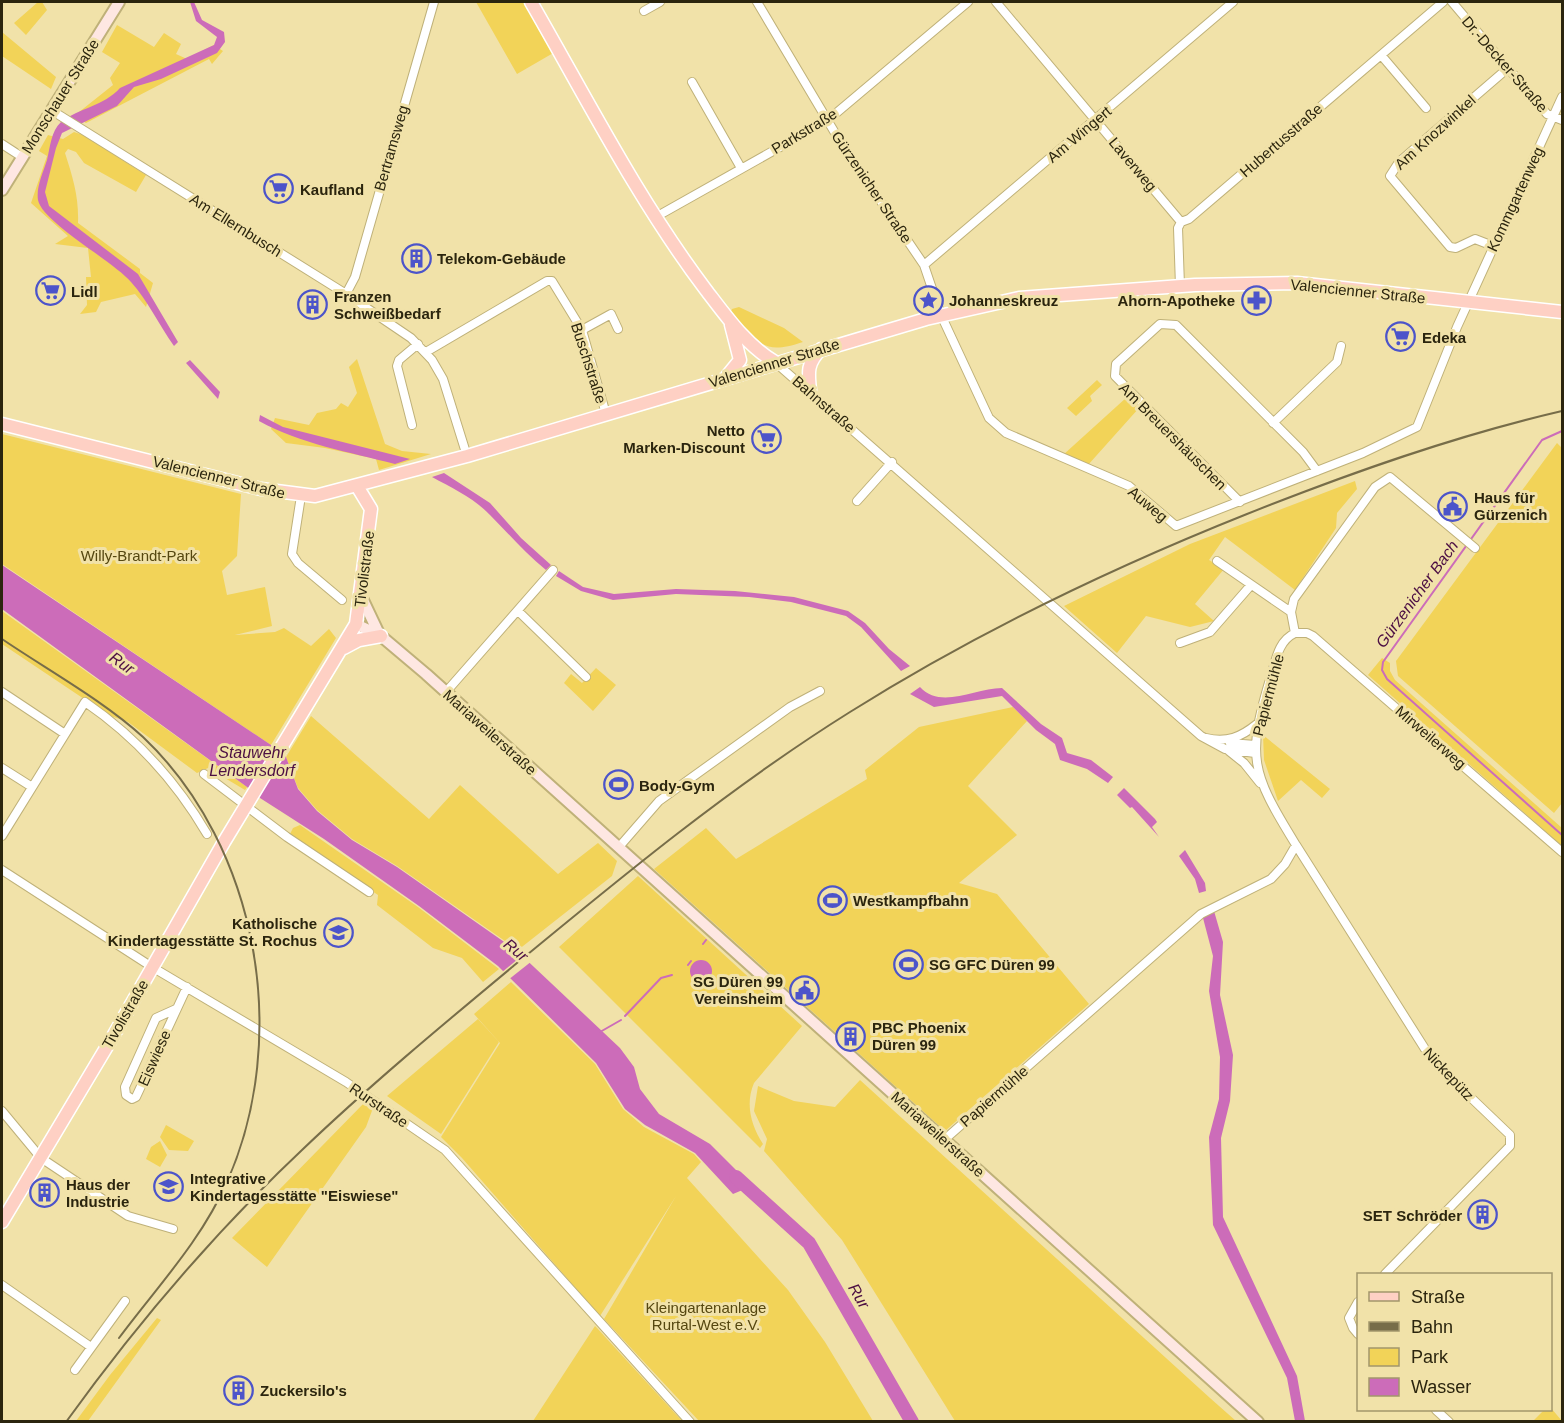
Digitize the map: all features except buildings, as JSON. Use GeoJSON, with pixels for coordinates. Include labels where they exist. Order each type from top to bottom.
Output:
{"type":"FeatureCollection","features":[{"type":"Feature","properties":{"kind":"main road","name":"Monschauer Straße"},"geometry":{"type":"LineString","coordinates":[[2,190],[119,2]]}},
{"type":"Feature","properties":{"kind":"main road","name":"Bahnstraße"},"geometry":{"type":"LineString","coordinates":[[531,2],[654,218],[729,319],[755,347],[775,362]]}},
{"type":"Feature","properties":{"kind":"main road","name":"Valencienner Straße"},"geometry":{"type":"LineString","coordinates":[[2,424],[261,489],[315,496],[383,480],[467,456],[822,348],[942,315],[1019,298],[1180,286],[1297,283],[1563,312]]}},
{"type":"Feature","properties":{"kind":"main road"},"geometry":{"type":"LineString","coordinates":[[726,377],[740,360],[738,345],[729,319]]}},
{"type":"Feature","properties":{"kind":"main road"},"geometry":{"type":"LineString","coordinates":[[810,390],[808,369],[811,359],[822,348]]}},
{"type":"Feature","properties":{"kind":"main road"},"geometry":{"type":"LineString","coordinates":[[371,509],[383,480]]}},
{"type":"Feature","properties":{"kind":"main road","name":"Tivolistraße"},"geometry":{"type":"LineString","coordinates":[[2,1222],[5,1207],[41,1158],[356,624],[371,509],[357,486]]}},
{"type":"Feature","properties":{"kind":"main road"},"geometry":{"type":"LineString","coordinates":[[342,648],[359,640],[381,636],[361,596]]}},
{"type":"Feature","properties":{"kind":"main road","name":"Mariaweilerstraße"},"geometry":{"type":"LineString","coordinates":[[356,624],[381,636],[446,692],[1258,1422]]}},
{"type":"Feature","properties":{"kind":"street","name":"Bertramsweg"},"geometry":{"type":"LineString","coordinates":[[346,294],[355,277],[434,2]]}},
{"type":"Feature","properties":{"kind":"street"},"geometry":{"type":"LineString","coordinates":[[644,11],[660,2]]}},
{"type":"Feature","properties":{"kind":"street","name":"Gürzenicher Straße"},"geometry":{"type":"LineString","coordinates":[[757,2],[828,120],[924,265],[942,315]]}},
{"type":"Feature","properties":{"kind":"street","name":"Parkstraße"},"geometry":{"type":"LineString","coordinates":[[654,218],[828,120],[968,2]]}},
{"type":"Feature","properties":{"kind":"street","name":"Laverweg"},"geometry":{"type":"LineString","coordinates":[[996,2],[1181,222]]}},
{"type":"Feature","properties":{"kind":"street","name":"Am Wingert"},"geometry":{"type":"LineString","coordinates":[[924,265],[1233,2]]}},
{"type":"Feature","properties":{"kind":"street","name":"Hubertusstraße"},"geometry":{"type":"LineString","coordinates":[[1181,222],[1189,219],[1443,2]]}},
{"type":"Feature","properties":{"kind":"street","name":"Dr.-Decker-Straße"},"geometry":{"type":"LineString","coordinates":[[1452,2],[1553,119],[1563,120]]}},
{"type":"Feature","properties":{"kind":"street"},"geometry":{"type":"LineString","coordinates":[[1381,55],[1426,108]]}},
{"type":"Feature","properties":{"kind":"street","name":"Am Knozwinkel"},"geometry":{"type":"LineString","coordinates":[[1493,246],[1475,239],[1456,248],[1450,247],[1390,176],[1399,162],[1508,68]]}},
{"type":"Feature","properties":{"kind":"street"},"geometry":{"type":"LineString","coordinates":[[692,82],[741,168]]}},
{"type":"Feature","properties":{"kind":"street","name":"Kommgartenweg"},"geometry":{"type":"LineString","coordinates":[[1469,302],[1563,97]]}},
{"type":"Feature","properties":{"kind":"street","name":"Am Ellernbusch"},"geometry":{"type":"LineString","coordinates":[[51,110],[346,294],[418,344],[426,352],[443,380],[467,456]]}},
{"type":"Feature","properties":{"kind":"street"},"geometry":{"type":"LineString","coordinates":[[2,144],[22,157]]}},
{"type":"Feature","properties":{"kind":"street"},"geometry":{"type":"LineString","coordinates":[[1180,286],[1178,228],[1181,222]]}},
{"type":"Feature","properties":{"kind":"street","name":"Buschstraße"},"geometry":{"type":"LineString","coordinates":[[426,352],[547,281],[554,282],[582,330],[606,414]]}},
{"type":"Feature","properties":{"kind":"street","name":"Auweg"},"geometry":{"type":"LineString","coordinates":[[942,315],[989,418],[1006,434],[1129,486],[1176,526],[1363,453],[1417,427],[1469,302]]}},
{"type":"Feature","properties":{"kind":"street"},"geometry":{"type":"LineString","coordinates":[[582,330],[611,314],[618,329]]}},
{"type":"Feature","properties":{"kind":"street","name":"Am Breuershäuschen"},"geometry":{"type":"LineString","coordinates":[[1240,502],[1117,380],[1115,368],[1160,324],[1172,323],[1303,452],[1317,471]]}},
{"type":"Feature","properties":{"kind":"street"},"geometry":{"type":"LineString","coordinates":[[412,425],[397,366],[399,360],[418,344]]}},
{"type":"Feature","properties":{"kind":"street"},"geometry":{"type":"LineString","coordinates":[[1274,423],[1336,362],[1341,346]]}},
{"type":"Feature","properties":{"kind":"street","name":"Bahnstraße"},"geometry":{"type":"LineString","coordinates":[[775,362],[810,390],[1201,736],[1225,749],[1244,764],[1263,786]]}},
{"type":"Feature","properties":{"kind":"street"},"geometry":{"type":"LineString","coordinates":[[857,501],[892,462]]}},
{"type":"Feature","properties":{"kind":"street"},"geometry":{"type":"LineString","coordinates":[[1294,633],[1291,612],[1301,587],[1383,479],[1390,477],[1473,547]]}},
{"type":"Feature","properties":{"kind":"street"},"geometry":{"type":"LineString","coordinates":[[301,496],[292,554],[298,563],[342,600]]}},
{"type":"Feature","properties":{"kind":"street"},"geometry":{"type":"LineString","coordinates":[[1217,561],[1291,612]]}},
{"type":"Feature","properties":{"kind":"street"},"geometry":{"type":"LineString","coordinates":[[446,692],[553,570]]}},
{"type":"Feature","properties":{"kind":"street"},"geometry":{"type":"LineString","coordinates":[[1180,643],[1210,632],[1251,585]]}},
{"type":"Feature","properties":{"kind":"street"},"geometry":{"type":"LineString","coordinates":[[518,611],[585,677]]}},
{"type":"Feature","properties":{"kind":"street","name":"Papiermühle"},"geometry":{"type":"LineString","coordinates":[[944,1140],[1201,914],[1271,879],[1285,864],[1296,845],[1263,786],[1255,749],[1257,724],[1280,649],[1287,637],[1294,633]]}},
{"type":"Feature","properties":{"kind":"street","name":"Mirweilerweg"},"geometry":{"type":"LineString","coordinates":[[1294,633],[1307,633],[1313,636],[1563,852]]}},
{"type":"Feature","properties":{"kind":"street"},"geometry":{"type":"LineString","coordinates":[[619,848],[659,801],[790,707],[820,691]]}},
{"type":"Feature","properties":{"kind":"street"},"geometry":{"type":"LineString","coordinates":[[2,692],[65,734]]}},
{"type":"Feature","properties":{"kind":"street"},"geometry":{"type":"LineString","coordinates":[[2,836],[85,702],[145,750],[186,801],[207,834]]}},
{"type":"Feature","properties":{"kind":"street","name":"Bahnstraße"},"geometry":{"type":"LineString","coordinates":[[1216,740],[1237,738],[1257,724]]}},
{"type":"Feature","properties":{"kind":"street","name":"Bahnstraße"},"geometry":{"type":"LineString","coordinates":[[1201,736],[1255,749]]}},
{"type":"Feature","properties":{"kind":"street","name":"Bahnstraße"},"geometry":{"type":"LineString","coordinates":[[1225,749],[1255,749]]}},
{"type":"Feature","properties":{"kind":"street"},"geometry":{"type":"LineString","coordinates":[[2,768],[32,787]]}},
{"type":"Feature","properties":{"kind":"street"},"geometry":{"type":"LineString","coordinates":[[204,774],[369,892]]}},
{"type":"Feature","properties":{"kind":"street","name":"Nickepütz"},"geometry":{"type":"LineString","coordinates":[[1296,845],[1425,1049],[1441,1069],[1510,1135],[1512,1141],[1479,1179],[1387,1273]]}},
{"type":"Feature","properties":{"kind":"street","name":"Rurstraße"},"geometry":{"type":"LineString","coordinates":[[2,870],[152,967],[346,1082],[445,1150],[690,1422]]}},
{"type":"Feature","properties":{"kind":"street","name":"Eiswiese"},"geometry":{"type":"LineString","coordinates":[[176,1010],[156,1018],[125,1087],[126,1095],[132,1099],[136,1097],[187,987]]}},
{"type":"Feature","properties":{"kind":"street"},"geometry":{"type":"LineString","coordinates":[[2,1111],[41,1158],[128,1216],[173,1229]]}},
{"type":"Feature","properties":{"kind":"street"},"geometry":{"type":"LineString","coordinates":[[2,1285],[91,1347]]}},
{"type":"Feature","properties":{"kind":"street"},"geometry":{"type":"LineString","coordinates":[[75,1370],[125,1301]]}},
{"type":"Feature","properties":{"kind":"street"},"geometry":{"type":"LineString","coordinates":[[1357,1305],[1349,1318],[1357,1332]]}},
{"type":"Feature","properties":{"kind":"street"},"geometry":{"type":"LineString","coordinates":[[1437,1411],[1449,1422]]}},
{"type":"Feature","properties":{"kind":"green space"},"geometry":{"type":"Polygon","coordinates":[[[38,2],[42,2],[47,10],[26,35],[14,23],[38,2]]]}},
{"type":"Feature","properties":{"kind":"green space"},"geometry":{"type":"Polygon","coordinates":[[[476,2],[525,2],[555,52],[517,74],[476,2]]]}},
{"type":"Feature","properties":{"kind":"green space"},"geometry":{"type":"Polygon","coordinates":[[[117,25],[154,47],[164,33],[181,44],[176,54],[187,59],[214,45],[223,51],[212,64],[209,59],[86,123],[74,116],[113,85],[110,78],[120,63],[102,52],[117,25]]]}},
{"type":"Feature","properties":{"kind":"green space"},"geometry":{"type":"Polygon","coordinates":[[[2,32],[56,77],[51,89],[2,56],[2,32]]]}},
{"type":"Feature","properties":{"kind":"green space"},"geometry":{"type":"Polygon","coordinates":[[[74,132],[83,135],[146,175],[136,192],[84,163],[76,152],[68,149],[65,153],[73,179],[78,223],[140,269],[140,273],[153,283],[146,307],[135,294],[101,302],[96,312],[80,314],[87,305],[86,277],[91,277],[88,248],[55,244],[68,236],[31,203],[47,156],[39,151],[48,135],[63,139],[74,132]]]}},
{"type":"Feature","properties":{"kind":"green space"},"geometry":{"type":"Polygon","coordinates":[[[739,307],[784,328],[803,342],[778,347],[762,344],[730,314],[732,309],[739,307]]]}},
{"type":"Feature","properties":{"kind":"green space"},"geometry":{"type":"Polygon","coordinates":[[[357,359],[385,444],[402,451],[431,454],[379,470],[376,459],[325,448],[286,443],[271,429],[275,418],[309,425],[317,413],[336,409],[341,403],[348,407],[357,393],[349,367],[357,359]]]}},
{"type":"Feature","properties":{"kind":"green space"},"geometry":{"type":"Polygon","coordinates":[[[1097,380],[1102,385],[1090,396],[1092,401],[1076,416],[1067,408],[1097,380]]]}},
{"type":"Feature","properties":{"kind":"green space"},"geometry":{"type":"Polygon","coordinates":[[[1127,397],[1139,408],[1088,465],[1063,455],[1127,397]]]}},
{"type":"Feature","properties":{"kind":"green space","name":"Willy-Brandt-Park"},"geometry":{"type":"Polygon","coordinates":[[[2,434],[241,494],[237,556],[222,571],[227,595],[265,587],[272,626],[235,635],[275,632],[284,628],[311,646],[329,629],[336,638],[271,745],[2,564],[2,434]]]}},
{"type":"Feature","properties":{"kind":"green space"},"geometry":{"type":"Polygon","coordinates":[[[1557,443],[1562,448],[1562,803],[1554,813],[1398,676],[1396,661],[1557,443]]]}},
{"type":"Feature","properties":{"kind":"green space"},"geometry":{"type":"Polygon","coordinates":[[[1355,481],[1357,489],[1337,513],[1336,528],[1295,590],[1225,537],[1209,560],[1224,569],[1195,604],[1214,621],[1190,627],[1146,616],[1117,653],[1064,606],[1190,544],[1355,481]]]}},
{"type":"Feature","properties":{"kind":"green space"},"geometry":{"type":"Polygon","coordinates":[[[2,611],[247,787],[245,790],[208,768],[197,773],[128,722],[108,715],[2,644],[2,611]]]}},
{"type":"Feature","properties":{"kind":"green space"},"geometry":{"type":"Polygon","coordinates":[[[1382,658],[1390,663],[1390,671],[1395,680],[1562,828],[1562,846],[1368,675],[1382,658]]]}},
{"type":"Feature","properties":{"kind":"green space"},"geometry":{"type":"Polygon","coordinates":[[[596,668],[616,685],[593,711],[564,683],[571,674],[582,683],[596,668]]]}},
{"type":"Feature","properties":{"kind":"green space","name":"SG GFC Düren 99"},"geometry":{"type":"Polygon","coordinates":[[[1013,707],[1027,721],[968,786],[1017,835],[959,883],[997,894],[1089,1004],[945,1131],[654,869],[706,828],[736,859],[867,779],[865,770],[919,727],[1013,707]]]}},
{"type":"Feature","properties":{"kind":"green space"},"geometry":{"type":"Polygon","coordinates":[[[311,716],[429,819],[460,785],[558,874],[598,843],[617,861],[612,876],[518,950],[397,866],[352,839],[317,810],[298,788],[286,757],[311,716]]]}},
{"type":"Feature","properties":{"kind":"green space"},"geometry":{"type":"Polygon","coordinates":[[[1263,735],[1330,789],[1322,798],[1301,780],[1278,801],[1264,760],[1263,735]]]}},
{"type":"Feature","properties":{"kind":"green space"},"geometry":{"type":"Polygon","coordinates":[[[300,825],[418,907],[499,969],[483,982],[462,958],[433,948],[377,905],[378,895],[289,836],[293,828],[300,825]]]}},
{"type":"Feature","properties":{"kind":"green space"},"geometry":{"type":"Polygon","coordinates":[[[638,876],[802,1026],[754,1083],[751,1091],[751,1114],[755,1129],[763,1144],[760,1148],[559,947],[638,876]]]}},
{"type":"Feature","properties":{"kind":"green space","name":"Kleingartenanlage Rurtal-West e.V."},"geometry":{"type":"Polygon","coordinates":[[[511,982],[595,1064],[623,1109],[644,1127],[694,1154],[701,1162],[687,1178],[788,1290],[825,1342],[873,1421],[699,1421],[604,1319],[676,1196],[600,1316],[441,1137],[500,1043],[474,1014],[511,982]]]}},
{"type":"Feature","properties":{"kind":"green space"},"geometry":{"type":"Polygon","coordinates":[[[478,1019],[499,1042],[441,1134],[387,1096],[478,1019]]]}},
{"type":"Feature","properties":{"kind":"green space"},"geometry":{"type":"Polygon","coordinates":[[[860,1080],[1236,1421],[955,1421],[842,1240],[764,1151],[767,1139],[754,1111],[758,1086],[794,1101],[835,1107],[860,1080]]]}},
{"type":"Feature","properties":{"kind":"green space"},"geometry":{"type":"Polygon","coordinates":[[[365,1102],[373,1108],[366,1127],[267,1267],[232,1238],[365,1102]]]}},
{"type":"Feature","properties":{"kind":"green space"},"geometry":{"type":"Polygon","coordinates":[[[166,1125],[194,1141],[188,1151],[169,1150],[160,1137],[166,1125]]]}},
{"type":"Feature","properties":{"kind":"green space"},"geometry":{"type":"Polygon","coordinates":[[[160,1141],[167,1155],[160,1167],[146,1159],[151,1147],[160,1141]]]}},
{"type":"Feature","properties":{"kind":"green space"},"geometry":{"type":"Polygon","coordinates":[[[157,1318],[161,1320],[88,1421],[76,1421],[110,1375],[157,1318]]]}},
{"type":"Feature","properties":{"kind":"green space"},"geometry":{"type":"Polygon","coordinates":[[[595,1326],[597,1328],[682,1421],[533,1421],[595,1326]]]}},
{"type":"Feature","properties":{"kind":"green space"},"geometry":{"type":"Polygon","coordinates":[[[1552,1409],[1562,1421],[1533,1421],[1543,1411],[1552,1409]]]}},
{"type":"Feature","properties":{"kind":"water"},"geometry":{"type":"Polygon","coordinates":[[[190,2],[194,2],[202,20],[224,32],[225,42],[217,53],[161,79],[134,87],[117,106],[62,133],[45,192],[49,206],[138,274],[178,342],[174,346],[131,282],[52,219],[42,209],[38,195],[53,135],[61,122],[107,99],[120,88],[214,45],[217,37],[196,21],[190,2]]]}},
{"type":"Feature","properties":{"kind":"water"},"geometry":{"type":"Polygon","coordinates":[[[190,360],[220,392],[218,399],[186,363],[190,360]]]}},
{"type":"Feature","properties":{"kind":"water"},"geometry":{"type":"Polygon","coordinates":[[[260,415],[283,427],[410,459],[395,464],[326,447],[275,429],[259,421],[260,415]]]}},
{"type":"Feature","properties":{"kind":"water"},"geometry":{"type":"Polygon","coordinates":[[[444,473],[490,503],[521,538],[551,565],[546,570],[477,503],[432,477],[444,473]]]}},
{"type":"Feature","properties":{"kind":"water","name":"Stauwehr Lendersdorf"},"geometry":{"type":"Polygon","coordinates":[[[2,565],[286,757],[298,789],[317,811],[352,840],[397,867],[517,951],[620,1048],[634,1067],[640,1089],[659,1114],[710,1144],[752,1186],[733,1194],[695,1153],[645,1125],[625,1109],[596,1063],[498,966],[419,906],[324,839],[260,798],[2,609],[2,565]]]}},
{"type":"Feature","properties":{"kind":"water"},"geometry":{"type":"Polygon","coordinates":[[[559,571],[583,587],[614,594],[676,589],[735,591],[794,597],[848,611],[865,623],[889,649],[910,666],[901,671],[861,627],[846,616],[791,602],[749,597],[676,594],[613,600],[581,591],[556,576],[559,571]]]}},
{"type":"Feature","properties":{"kind":"water"},"geometry":{"type":"Polygon","coordinates":[[[920,687],[928,694],[938,697],[959,696],[1002,688],[1041,724],[1062,738],[1067,753],[1091,760],[1113,777],[1108,783],[1087,769],[1060,760],[1055,744],[1036,730],[1002,696],[934,707],[910,694],[920,687]]]}},
{"type":"Feature","properties":{"kind":"water"},"geometry":{"type":"Polygon","coordinates":[[[1124,788],[1155,819],[1157,822],[1152,827],[1159,837],[1132,807],[1130,808],[1117,795],[1124,788]]]}},
{"type":"Feature","properties":{"kind":"water"},"geometry":{"type":"Polygon","coordinates":[[[1185,850],[1205,883],[1206,891],[1199,893],[1195,879],[1179,856],[1185,850]]]}},
{"type":"Feature","properties":{"kind":"water"},"geometry":{"type":"Polygon","coordinates":[[[1214,911],[1223,942],[1220,995],[1233,1055],[1230,1101],[1221,1138],[1223,1217],[1297,1376],[1305,1421],[1295,1421],[1287,1378],[1213,1225],[1209,1137],[1219,1099],[1220,1057],[1209,991],[1213,956],[1203,918],[1214,911]]]}},
{"type":"Feature","properties":{"kind":"water"},"geometry":{"type":"Polygon","coordinates":[[[701,960],[709,963],[712,971],[709,979],[701,982],[693,979],[690,971],[693,963],[701,960]]]}},
{"type":"Feature","properties":{"kind":"pier"},"geometry":{"type":"Polygon","coordinates":[[[524,954],[532,961],[508,980],[501,973],[524,954]]]}},
{"type":"Feature","properties":{"kind":"waterway","name":"Gürzenicher Bach"},"geometry":{"type":"LineString","coordinates":[[1562,431],[1542,440],[1383,662],[1382,670],[1387,679],[1562,835]]}},
{"type":"Feature","properties":{"kind":"waterway"},"geometry":{"type":"LineString","coordinates":[[703,944],[706,940]]}},
{"type":"Feature","properties":{"kind":"waterway"},"geometry":{"type":"LineString","coordinates":[[688,965],[691,961]]}},
{"type":"Feature","properties":{"kind":"waterway"},"geometry":{"type":"LineString","coordinates":[[625,1016],[661,978],[672,975]]}},
{"type":"Feature","properties":{"kind":"waterway"},"geometry":{"type":"LineString","coordinates":[[600,1032],[621,1020]]}},
{"type":"Feature","properties":{"kind":"waterway","name":"Rur"},"geometry":{"type":"LineString","coordinates":[[736,1177],[809,1243],[912,1422]]}},
{"type":"Feature","properties":{"kind":"railway"},"geometry":{"type":"LineString","coordinates":[[66,1422],[120,1350],[178,1280],[238,1213],[327,1126],[511,968],[676,834],[805,741],[946,655],[1044,604],[1144,557],[1247,514],[1363,470],[1482,432],[1562,411]]}},
{"type":"Feature","properties":{"kind":"railway"},"geometry":{"type":"LineString","coordinates":[[2,639],[93,698],[128,724],[143,737],[183,782],[214,833],[237,888],[252,947],[259,1007],[257,1067],[247,1126],[227,1182],[204,1224],[178,1263],[119,1338]]}},
{"type":"Feature","properties":{"kind":"place","name":"Kaufland"},"geometry":{"type":"Point","coordinates":[279,189]}},
{"type":"Feature","properties":{"kind":"place","name":"Telekom-Gebäude"},"geometry":{"type":"Point","coordinates":[416,258]}},
{"type":"Feature","properties":{"kind":"place","name":"Lidl"},"geometry":{"type":"Point","coordinates":[50,291]}},
{"type":"Feature","properties":{"kind":"place","name":"Johanneskreuz"},"geometry":{"type":"Point","coordinates":[928,300]}},
{"type":"Feature","properties":{"kind":"place","name":"Ahorn-Apotheke"},"geometry":{"type":"Point","coordinates":[1256,300]}},
{"type":"Feature","properties":{"kind":"place","name":"Franzen Schweißbedarf"},"geometry":{"type":"Point","coordinates":[313,305]}},
{"type":"Feature","properties":{"kind":"place","name":"Edeka"},"geometry":{"type":"Point","coordinates":[1401,337]}},
{"type":"Feature","properties":{"kind":"place","name":"Netto Marken-Discount"},"geometry":{"type":"Point","coordinates":[766,439]}},
{"type":"Feature","properties":{"kind":"place","name":"Haus für Gürzenich"},"geometry":{"type":"Point","coordinates":[1453,506]}},
{"type":"Feature","properties":{"kind":"place","name":"Body-Gym"},"geometry":{"type":"Point","coordinates":[618,785]}},
{"type":"Feature","properties":{"kind":"place","name":"Westkampfbahn"},"geometry":{"type":"Point","coordinates":[832,900]}},
{"type":"Feature","properties":{"kind":"place","name":"Katholische Kindertagesstätte St. Rochus"},"geometry":{"type":"Point","coordinates":[338,932]}},
{"type":"Feature","properties":{"kind":"place","name":"SG GFC Düren 99"},"geometry":{"type":"Point","coordinates":[908,964]}},
{"type":"Feature","properties":{"kind":"place","name":"SG Düren 99 Vereinsheim"},"geometry":{"type":"Point","coordinates":[804,990]}},
{"type":"Feature","properties":{"kind":"place","name":"PBC Phoenix Düren 99"},"geometry":{"type":"Point","coordinates":[851,1036]}},
{"type":"Feature","properties":{"kind":"place","name":"Integrative Kindertagesstätte \"Eiswiese\""},"geometry":{"type":"Point","coordinates":[169,1187]}},
{"type":"Feature","properties":{"kind":"place","name":"Haus der Industrie"},"geometry":{"type":"Point","coordinates":[45,1193]}},
{"type":"Feature","properties":{"kind":"place","name":"SET Schröder"},"geometry":{"type":"Point","coordinates":[1483,1215]}},
{"type":"Feature","properties":{"kind":"place","name":"Zuckersilo's"},"geometry":{"type":"Point","coordinates":[239,1390]}}]}
